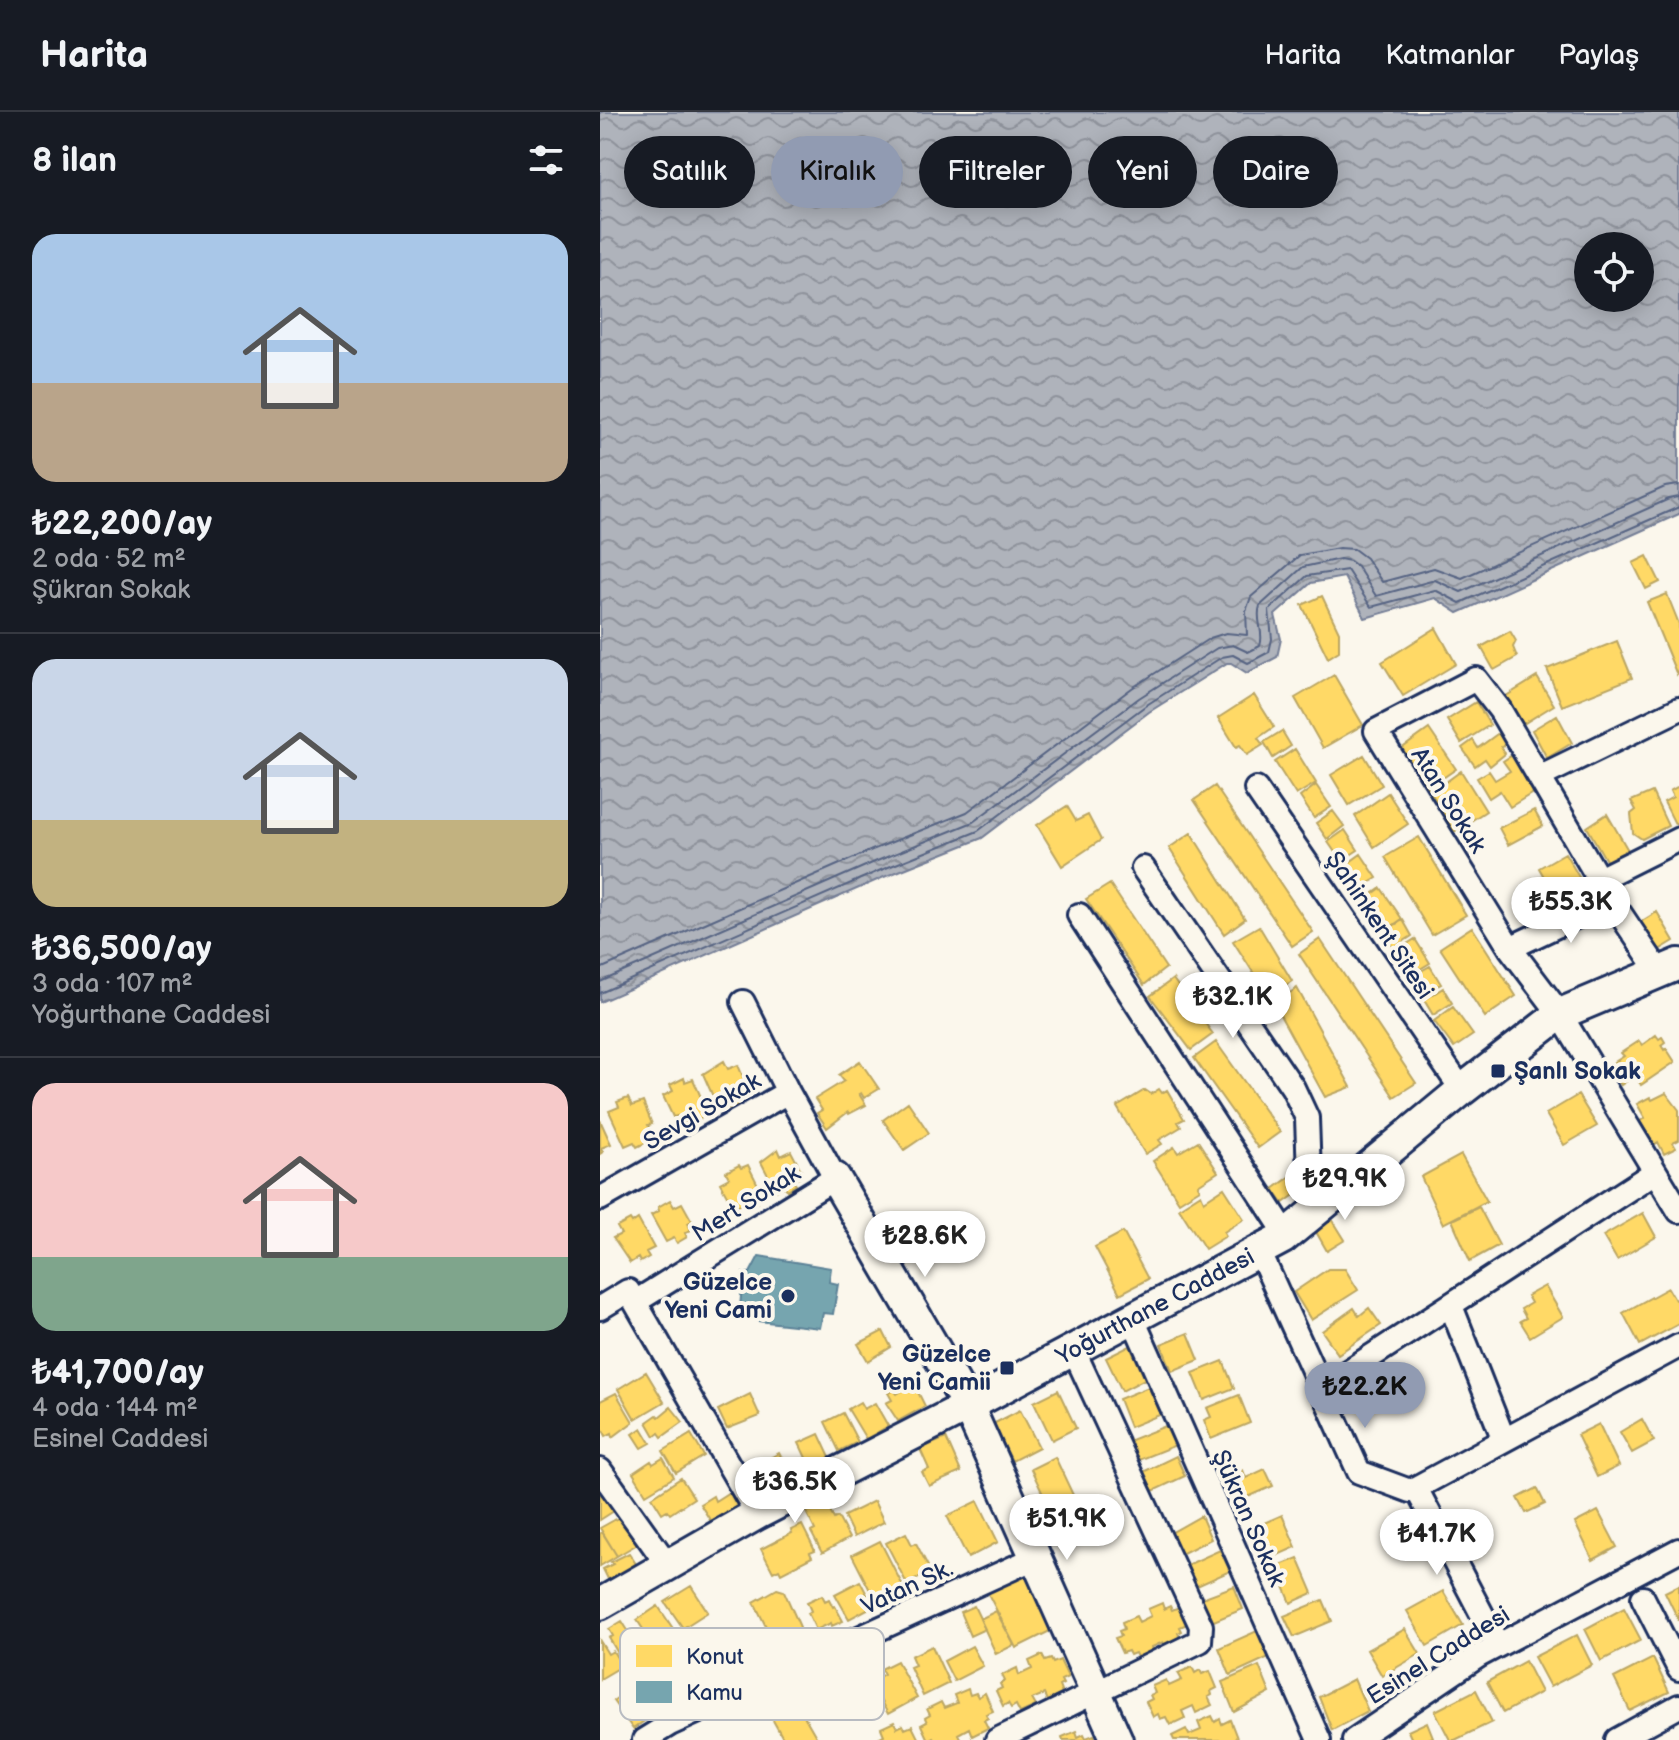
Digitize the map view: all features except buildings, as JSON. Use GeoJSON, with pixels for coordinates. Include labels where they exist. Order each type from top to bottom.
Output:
{"type":"FeatureCollection","features":[{"type":"Feature","properties":{"kind":"main road","name":"Yoğurthane Caddesi"},"geometry":{"type":"LineString","coordinates":[[600,1604],[757,1514],[1276,1242],[1560,1014],[1669,969]]}},
{"type":"Feature","properties":{"kind":"main road"},"geometry":{"type":"LineString","coordinates":[[835,1178],[968,1406],[1117,1740]]}},
{"type":"Feature","properties":{"kind":"street","name":"Atan Sokak"},"geometry":{"type":"LineString","coordinates":[[1541,776],[1500,710],[1476,679],[1376,731],[1510,948],[1560,1014],[1679,1211]]}},
{"type":"Feature","properties":{"kind":"street"},"geometry":{"type":"LineString","coordinates":[[1669,969],[1611,900],[1541,776],[1679,709]]}},
{"type":"Feature","properties":{"kind":"street","name":"Şahinkent Sitesi"},"geometry":{"type":"LineString","coordinates":[[1256,789],[1462,1090]]}},
{"type":"Feature","properties":{"kind":"street"},"geometry":{"type":"LineString","coordinates":[[1599,879],[1679,839]]}},
{"type":"Feature","properties":{"kind":"street"},"geometry":{"type":"LineString","coordinates":[[1143,868],[1293,1088],[1307,1118],[1309,1175],[1323,1205]]}},
{"type":"Feature","properties":{"kind":"street"},"geometry":{"type":"LineString","coordinates":[[1510,948],[1611,900]]}},
{"type":"Feature","properties":{"kind":"street"},"geometry":{"type":"LineString","coordinates":[[1079,915],[1276,1242],[1321,1389],[1359,1472],[1410,1491],[1679,1346]]}},
{"type":"Feature","properties":{"kind":"street","name":"Mert Sokak"},"geometry":{"type":"LineString","coordinates":[[600,1308],[628,1291],[635,1302],[835,1178],[743,1002]]}},
{"type":"Feature","properties":{"kind":"street","name":"Sevgi Sokak"},"geometry":{"type":"LineString","coordinates":[[600,1199],[788,1092]]}},
{"type":"Feature","properties":{"kind":"street"},"geometry":{"type":"LineString","coordinates":[[1321,1389],[1655,1172]]}},
{"type":"Feature","properties":{"kind":"street"},"geometry":{"type":"LineString","coordinates":[[635,1302],[757,1514]]}},
{"type":"Feature","properties":{"kind":"street"},"geometry":{"type":"LineString","coordinates":[[1451,1306],[1504,1440]]}},
{"type":"Feature","properties":{"kind":"street","name":"Şükran Sokak"},"geometry":{"type":"LineString","coordinates":[[1132,1317],[1319,1740]]}},
{"type":"Feature","properties":{"kind":"street"},"geometry":{"type":"LineString","coordinates":[[997,1740],[1200,1641],[1201,1626],[1073,1349]]}},
{"type":"Feature","properties":{"kind":"street"},"geometry":{"type":"LineString","coordinates":[[600,1470],[667,1564]]}},
{"type":"Feature","properties":{"kind":"street"},"geometry":{"type":"LineString","coordinates":[[1416,1488],[1498,1645]]}},
{"type":"Feature","properties":{"kind":"street","name":"Esinel Caddesi"},"geometry":{"type":"LineString","coordinates":[[1365,1736],[1480,1655],[1679,1550]]}},
{"type":"Feature","properties":{"kind":"street","name":"Vatan Sk."},"geometry":{"type":"LineString","coordinates":[[881,1628],[1035,1558]]}},
{"type":"Feature","properties":{"kind":"street"},"geometry":{"type":"LineString","coordinates":[[1643,1598],[1679,1669]]}},
{"type":"Feature","properties":{"kind":"street"},"geometry":{"type":"LineString","coordinates":[[1617,1740],[1679,1706]]}},
{"type":"Feature","properties":{"kind":"street","name":"Vatan Sk."},"geometry":{"type":"LineString","coordinates":[[644,1740],[679,1720]]}},
{"type":"Feature","properties":{"kind":"water"},"geometry":{"type":"Polygon","coordinates":[[[600,112],[1679,112],[1679,514],[1458,613],[1435,598],[1365,618],[1344,577],[1311,583],[1275,615],[1281,639],[1277,657],[1247,673],[1227,663],[1149,712],[982,838],[884,877],[600,1002],[600,112]]]}},
{"type":"Feature","properties":{"kind":"place","name":"Şanlı Sokak"},"geometry":{"type":"Point","coordinates":[1498,1071]}},
{"type":"Feature","properties":{"kind":"place","name":"Güzelce Yeni Cami"},"geometry":{"type":"Point","coordinates":[788,1296]}},
{"type":"Feature","properties":{"kind":"place","name":"Güzelce Yeni Camii"},"geometry":{"type":"Point","coordinates":[1007,1368]}}]}
